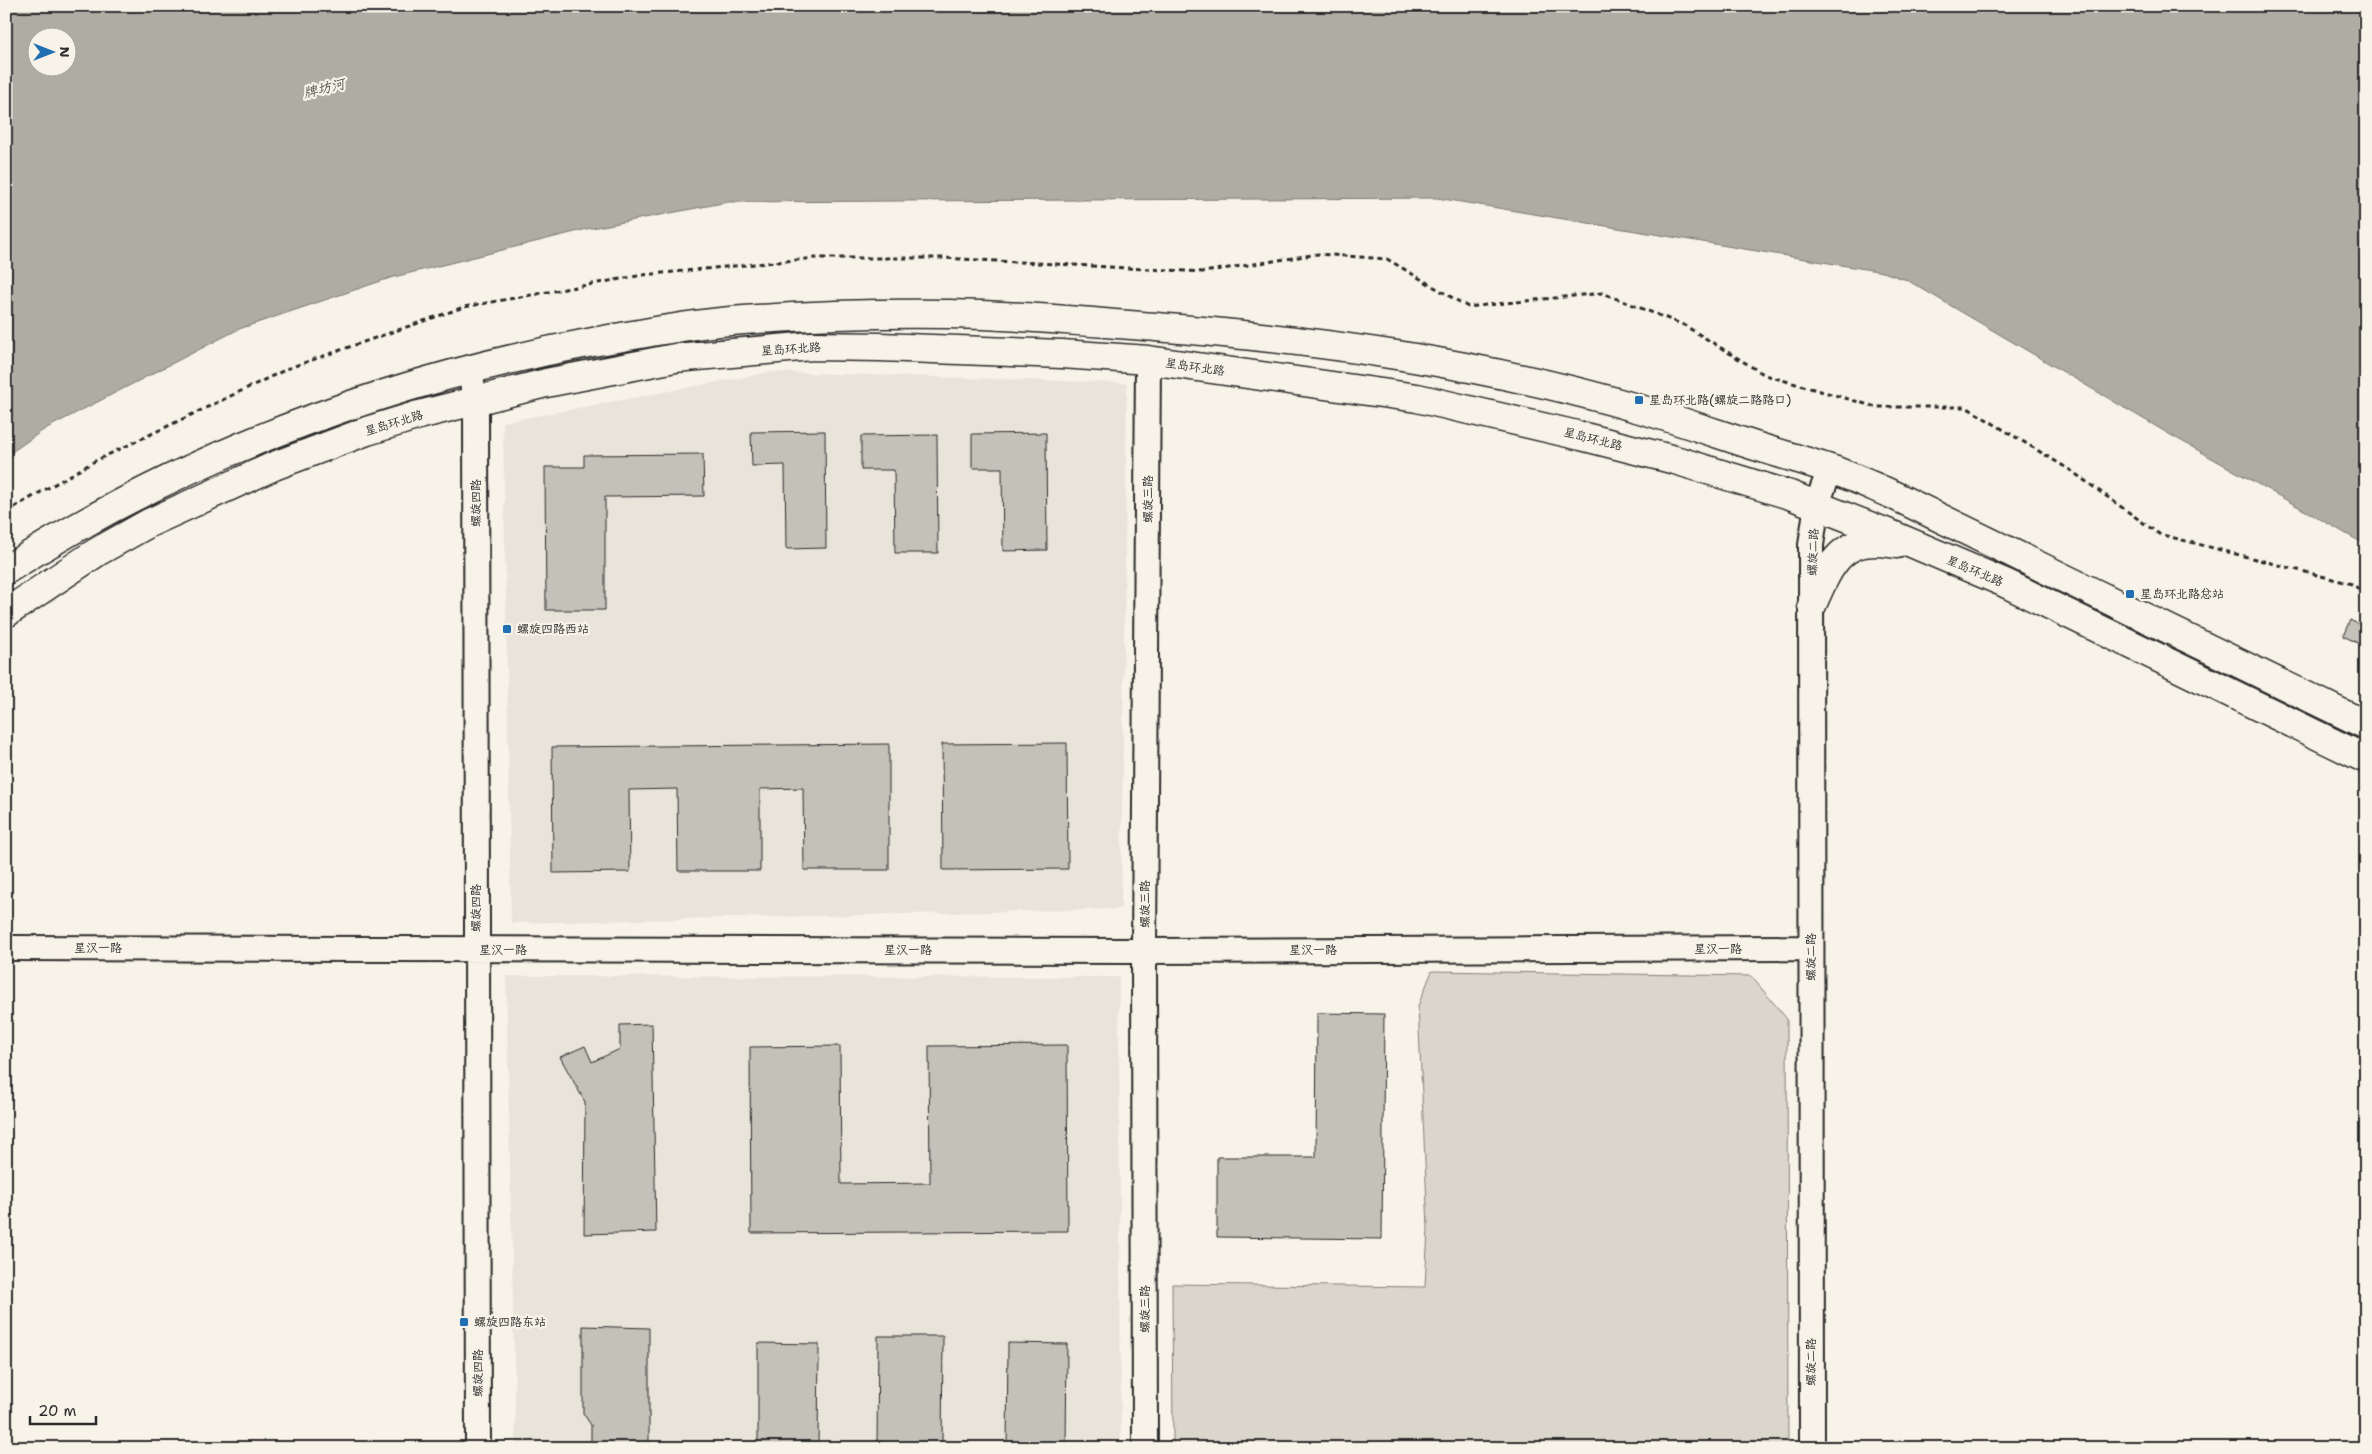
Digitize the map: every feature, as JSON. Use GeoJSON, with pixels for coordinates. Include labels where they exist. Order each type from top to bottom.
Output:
{"type":"FeatureCollection","features":[{"type":"Feature","properties":{"kind":"main road"},"geometry":{"type":"LineString","coordinates":[[6,570],[82,523],[143,490],[203,461],[337,410],[468,370],[541,352],[669,329],[738,320],[818,315],[954,314],[1104,323],[1244,334],[1336,345],[1430,361],[1560,388],[1641,409],[1830,469],[1891,494],[2366,725]]}},
{"type":"Feature","properties":{"kind":"main road","name":"星岛环北路"},"geometry":{"type":"LineString","coordinates":[[6,613],[97,552],[202,498],[274,466],[367,431],[419,415],[565,379],[675,358],[812,346],[954,349],[1148,360],[1426,400],[1675,460],[1817,504],[2005,583],[2366,759]]}},
{"type":"Feature","properties":{"kind":"main road"},"geometry":{"type":"LineString","coordinates":[[1812,605],[1827,569],[1847,550],[1860,542],[1876,540],[1924,549]]}},
{"type":"Feature","properties":{"kind":"street","name":"螺旋三路"},"geometry":{"type":"LineString","coordinates":[[1145,1448],[1144,951],[1148,360]]}},
{"type":"Feature","properties":{"kind":"street","name":"螺旋四路"},"geometry":{"type":"LineString","coordinates":[[468,370],[476,401],[478,1448]]}},
{"type":"Feature","properties":{"kind":"street","name":"螺旋二路"},"geometry":{"type":"LineString","coordinates":[[1812,1448],[1811,545],[1817,504],[1830,469]]}},
{"type":"Feature","properties":{"kind":"street","name":"星汉一路"},"geometry":{"type":"LineString","coordinates":[[6,948],[1144,951],[1811,948]]}},
{"type":"Feature","properties":{"kind":"shaded area"},"geometry":{"type":"Polygon","coordinates":[[[771,372],[1127,383],[1121,909],[511,923],[503,422],[771,372]]]}},
{"type":"Feature","properties":{"kind":"shaded area"},"geometry":{"type":"Polygon","coordinates":[[[1432,971],[1751,976],[1787,1019],[1788,1448],[1173,1448],[1172,1284],[1425,1287],[1428,1228],[1418,1006],[1432,971]]]}},
{"type":"Feature","properties":{"kind":"shaded area"},"geometry":{"type":"Polygon","coordinates":[[[506,976],[1119,977],[1121,1448],[516,1448],[506,976]]]}},
{"type":"Feature","properties":{"kind":"water","name":"牌坊河"},"geometry":{"type":"Polygon","coordinates":[[[6,6],[2366,6],[2366,545],[2169,434],[1907,280],[1883,272],[1437,198],[728,202],[587,229],[390,278],[239,329],[45,429],[6,456],[6,6]]]}},
{"type":"Feature","properties":{"kind":"building"},"geometry":{"type":"Polygon","coordinates":[[[825,431],[826,548],[786,549],[785,465],[752,466],[751,432],[825,431]]]}},
{"type":"Feature","properties":{"kind":"building"},"geometry":{"type":"Polygon","coordinates":[[[1046,433],[1047,550],[1003,551],[1002,468],[972,468],[972,434],[1046,433]]]}},
{"type":"Feature","properties":{"kind":"building"},"geometry":{"type":"Polygon","coordinates":[[[937,435],[938,553],[895,553],[894,470],[861,470],[861,436],[937,435]]]}},
{"type":"Feature","properties":{"kind":"building"},"geometry":{"type":"Polygon","coordinates":[[[703,454],[704,496],[605,497],[605,610],[546,610],[545,467],[584,467],[584,455],[703,454]]]}},
{"type":"Feature","properties":{"kind":"building"},"geometry":{"type":"Polygon","coordinates":[[[2350,620],[2366,628],[2366,647],[2343,636],[2350,620]]]}},
{"type":"Feature","properties":{"kind":"building"},"geometry":{"type":"Polygon","coordinates":[[[1067,743],[1068,869],[943,870],[942,744],[1067,743]]]}},
{"type":"Feature","properties":{"kind":"building"},"geometry":{"type":"Polygon","coordinates":[[[889,744],[889,870],[804,870],[803,788],[760,789],[760,871],[678,871],[677,789],[629,790],[630,872],[553,873],[552,747],[889,744]]]}},
{"type":"Feature","properties":{"kind":"building"},"geometry":{"type":"Polygon","coordinates":[[[1317,1013],[1384,1014],[1382,1239],[1217,1237],[1217,1157],[1316,1157],[1317,1013]]]}},
{"type":"Feature","properties":{"kind":"building"},"geometry":{"type":"Polygon","coordinates":[[[652,1024],[656,1232],[584,1234],[585,1102],[560,1057],[585,1046],[592,1062],[620,1049],[620,1025],[652,1024]]]}},
{"type":"Feature","properties":{"kind":"building"},"geometry":{"type":"Polygon","coordinates":[[[1067,1045],[1068,1231],[751,1233],[750,1047],[840,1046],[841,1184],[930,1183],[929,1046],[1067,1045]]]}},
{"type":"Feature","properties":{"kind":"building"},"geometry":{"type":"Polygon","coordinates":[[[583,1326],[649,1328],[649,1448],[591,1448],[591,1425],[583,1413],[583,1326]]]}},
{"type":"Feature","properties":{"kind":"building"},"geometry":{"type":"Polygon","coordinates":[[[878,1336],[943,1336],[942,1448],[877,1448],[878,1336]]]}},
{"type":"Feature","properties":{"kind":"building"},"geometry":{"type":"Polygon","coordinates":[[[758,1343],[819,1344],[818,1448],[758,1448],[758,1343]]]}},
{"type":"Feature","properties":{"kind":"building"},"geometry":{"type":"Polygon","coordinates":[[[1008,1343],[1067,1344],[1066,1448],[1007,1448],[1008,1343]]]}},
{"type":"Feature","properties":{"kind":"place","name":"星岛环北路(螺旋二路路口)"},"geometry":{"type":"Point","coordinates":[1639,400]}},
{"type":"Feature","properties":{"kind":"place","name":"星岛环北路总站"},"geometry":{"type":"Point","coordinates":[2130,594]}},
{"type":"Feature","properties":{"kind":"place","name":"螺旋四路西站"},"geometry":{"type":"Point","coordinates":[507,629]}},
{"type":"Feature","properties":{"kind":"place","name":"螺旋四路东站"},"geometry":{"type":"Point","coordinates":[464,1322]}}]}
